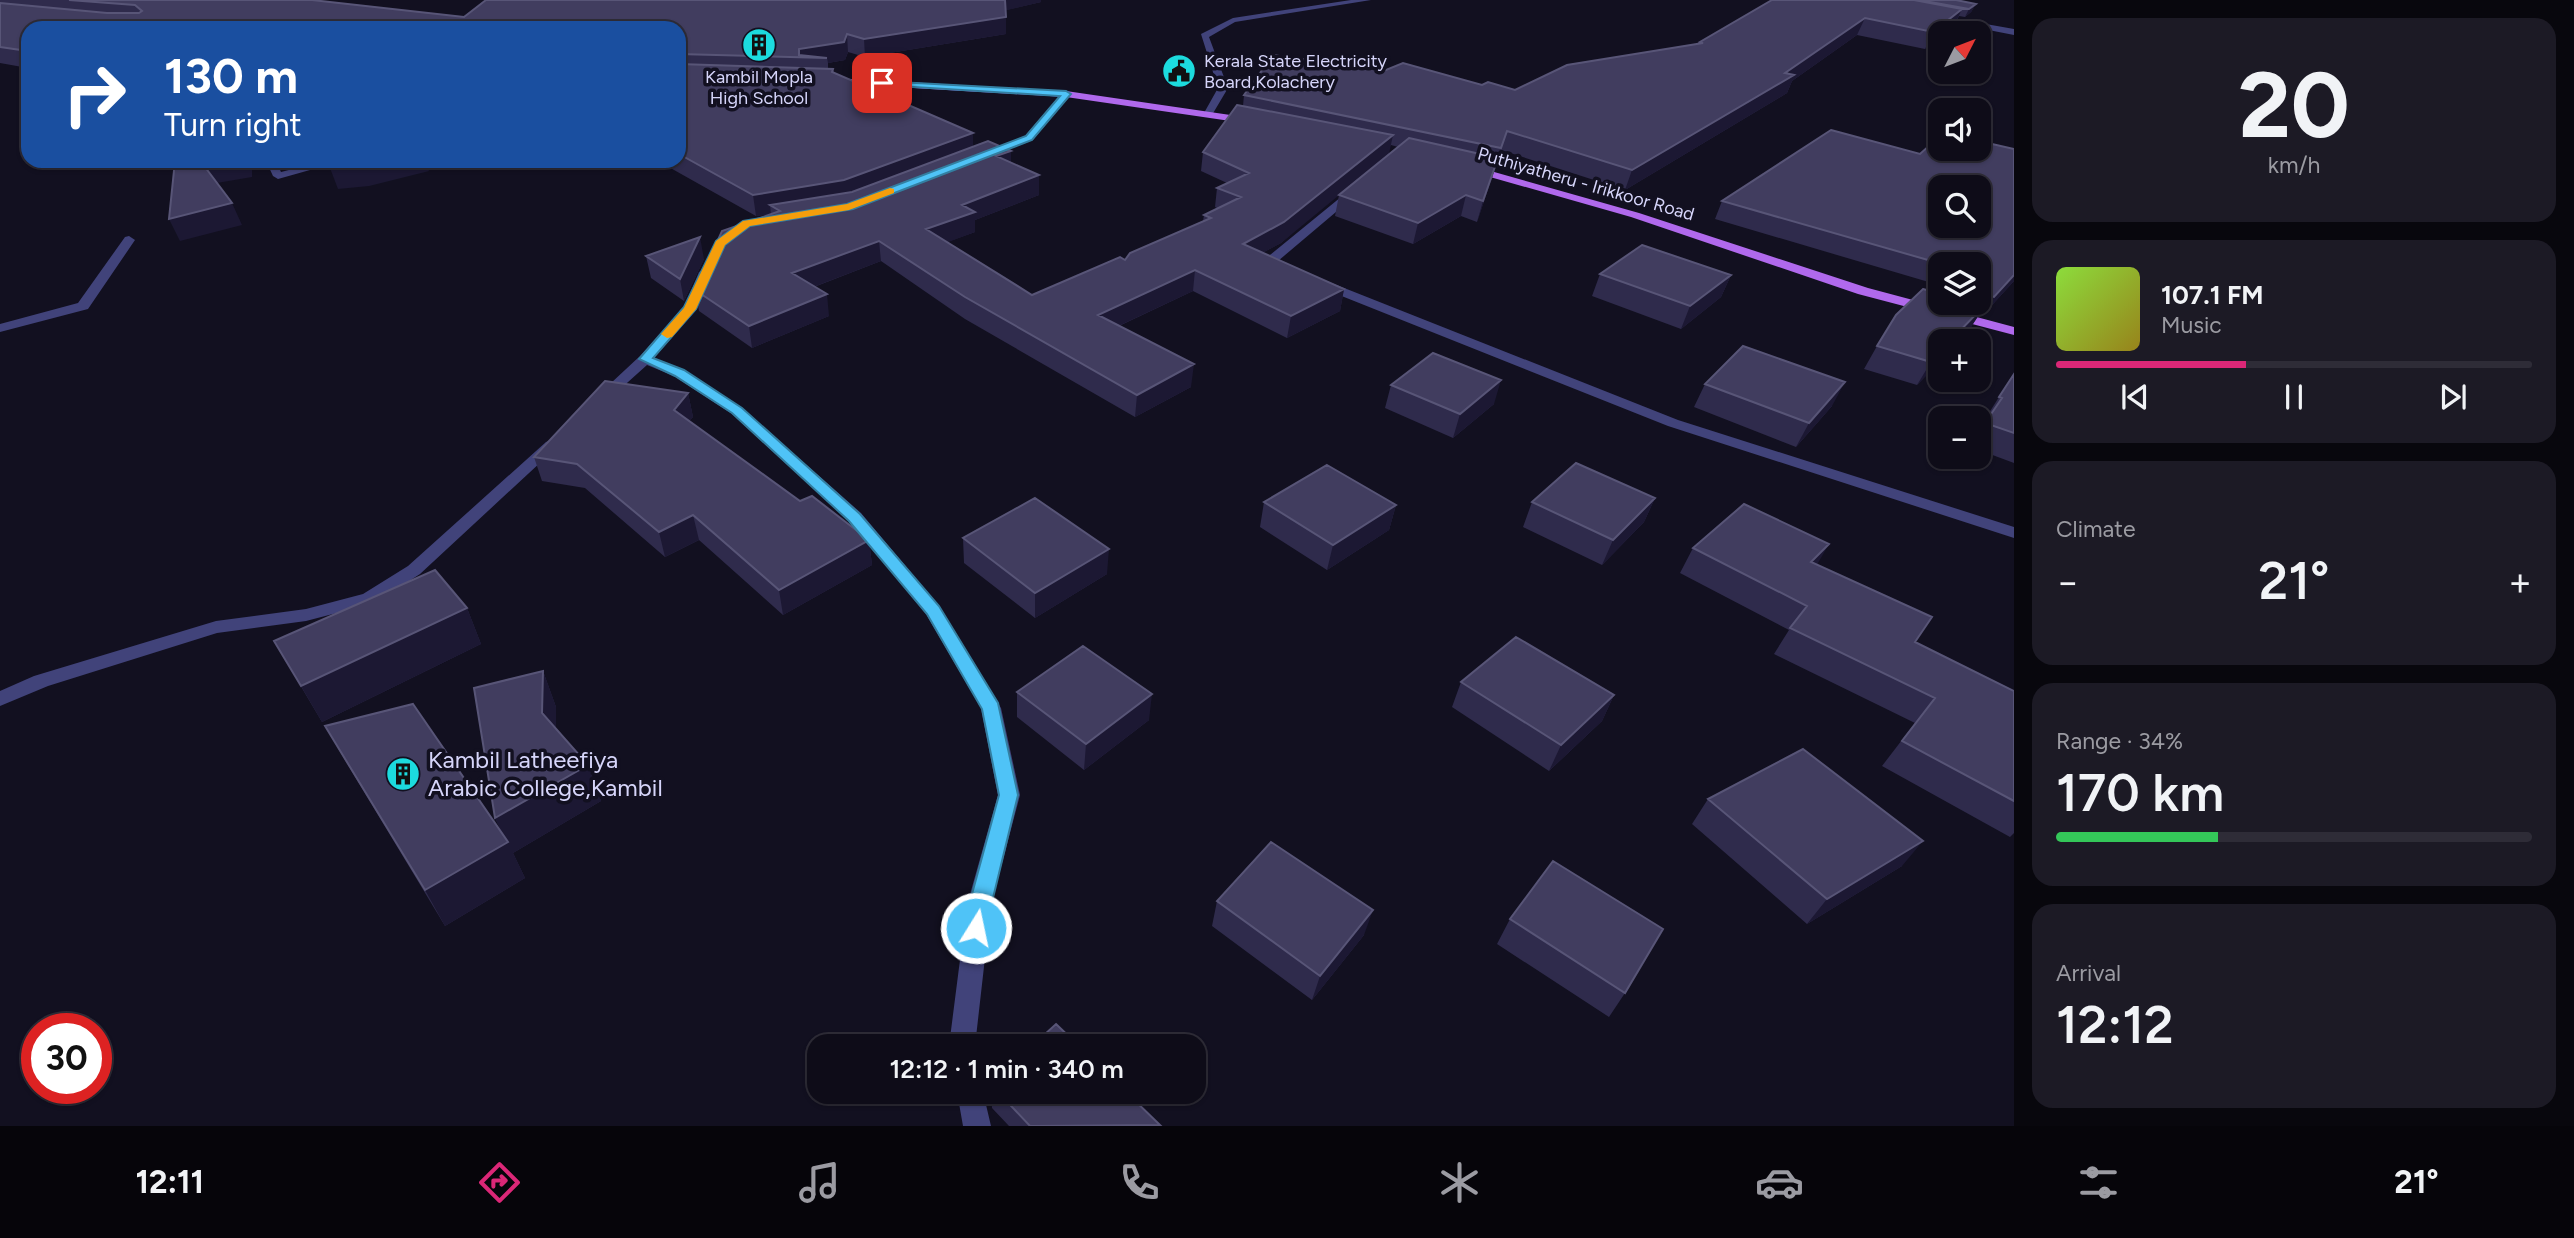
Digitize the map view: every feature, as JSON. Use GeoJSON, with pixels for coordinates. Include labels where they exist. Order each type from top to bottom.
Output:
{"type":"FeatureCollection","features":[{"type":"Feature","properties":{"kind":"main road"},"geometry":{"type":"LineString","coordinates":[[816,81],[1066,94],[1209,113],[1267,124]]}},
{"type":"Feature","properties":{"kind":"main road","name":"Puthiyatheru - Irikkoor Road"},"geometry":{"type":"LineString","coordinates":[[1454,164],[1507,176],[1635,215],[1863,291],[2014,331]]}},
{"type":"Feature","properties":{"kind":"street"},"geometry":{"type":"LineString","coordinates":[[1209,113],[1223,88],[1204,36],[1233,20],[1367,0]]}},
{"type":"Feature","properties":{"kind":"street"},"geometry":{"type":"LineString","coordinates":[[1930,16],[2014,32]]}},
{"type":"Feature","properties":{"kind":"street"},"geometry":{"type":"LineString","coordinates":[[965,163],[1029,138],[1066,94]]}},
{"type":"Feature","properties":{"kind":"street"},"geometry":{"type":"LineString","coordinates":[[274,168],[278,176],[309,168]]}},
{"type":"Feature","properties":{"kind":"street"},"geometry":{"type":"LineString","coordinates":[[1371,178],[1269,262],[1673,423],[2014,533]]}},
{"type":"Feature","properties":{"kind":"street"},"geometry":{"type":"LineString","coordinates":[[0,328],[83,306],[129,240]]}},
{"type":"Feature","properties":{"kind":"street"},"geometry":{"type":"LineString","coordinates":[[590,409],[645,359],[690,309],[715,253]]}},
{"type":"Feature","properties":{"kind":"street"},"geometry":{"type":"LineString","coordinates":[[645,359],[680,373],[737,411],[855,517],[933,610],[991,708],[1009,795],[979,905],[963,1034]]}},
{"type":"Feature","properties":{"kind":"street"},"geometry":{"type":"LineString","coordinates":[[0,699],[41,681],[216,627],[306,615],[369,598],[414,570],[563,434]]}},
{"type":"Feature","properties":{"kind":"street"},"geometry":{"type":"LineString","coordinates":[[973,1104],[977,1126]]}},
{"type":"Feature","properties":{"kind":"building"},"geometry":{"type":"Polygon","coordinates":[[[69,0],[312,0],[464,17],[486,0],[1005,0],[1006,17],[864,39],[847,34],[844,42],[799,49],[799,55],[827,58],[686,54],[686,21],[21,21],[21,50],[0,47],[0,3],[107,13],[142,11],[135,5],[69,0]]]}},
{"type":"Feature","properties":{"kind":"building"},"geometry":{"type":"Polygon","coordinates":[[[1772,0],[1914,0],[1962,9],[1947,21],[1928,21],[1928,31],[1865,18],[1785,73],[1794,75],[1632,170],[1507,131],[1501,148],[1244,95],[1273,55],[1386,70],[1403,63],[1482,85],[1488,82],[1515,90],[1567,65],[1703,43],[1700,42],[1772,0]]]}},
{"type":"Feature","properties":{"kind":"building"},"geometry":{"type":"Polygon","coordinates":[[[1919,0],[1956,0],[1976,4],[1969,9],[1919,0]]]}},
{"type":"Feature","properties":{"kind":"building"},"geometry":{"type":"Polygon","coordinates":[[[686,64],[833,69],[832,72],[973,133],[844,180],[753,195],[686,158],[686,64]]]}},
{"type":"Feature","properties":{"kind":"building"},"geometry":{"type":"Polygon","coordinates":[[[1237,105],[1393,135],[1284,222],[1243,244],[1344,289],[1291,316],[1195,270],[1098,315],[1194,364],[1137,395],[965,297],[879,241],[792,273],[827,294],[749,326],[695,290],[722,231],[780,211],[770,205],[852,192],[988,141],[1011,151],[996,156],[1039,175],[962,205],[975,212],[926,229],[1032,295],[1120,257],[1125,260],[1130,253],[1211,218],[1204,215],[1241,197],[1217,188],[1249,173],[1203,152],[1237,105]]]}},
{"type":"Feature","properties":{"kind":"building"},"geometry":{"type":"Polygon","coordinates":[[[1831,130],[1920,154],[1928,147],[1928,161],[1991,161],[1991,144],[2014,149],[2014,275],[1994,297],[1991,296],[1991,252],[1928,252],[1928,260],[1722,201],[1831,130]]]}},
{"type":"Feature","properties":{"kind":"building"},"geometry":{"type":"Polygon","coordinates":[[[1409,138],[1498,158],[1483,201],[1466,195],[1418,223],[1339,195],[1409,138]]]}},
{"type":"Feature","properties":{"kind":"building"},"geometry":{"type":"Polygon","coordinates":[[[174,168],[206,168],[232,203],[169,219],[174,168]]]}},
{"type":"Feature","properties":{"kind":"building"},"geometry":{"type":"Polygon","coordinates":[[[700,237],[680,279],[646,256],[700,237]]]}},
{"type":"Feature","properties":{"kind":"building"},"geometry":{"type":"Polygon","coordinates":[[[1642,245],[1731,275],[1690,306],[1600,274],[1642,245]]]}},
{"type":"Feature","properties":{"kind":"building"},"geometry":{"type":"Polygon","coordinates":[[[1923,289],[1928,290],[1928,315],[1975,315],[1962,329],[1928,329],[1928,361],[1877,346],[1896,315],[1923,289]]]}},
{"type":"Feature","properties":{"kind":"building"},"geometry":{"type":"Polygon","coordinates":[[[1743,346],[1845,382],[1809,423],[1705,384],[1743,346]]]}},
{"type":"Feature","properties":{"kind":"building"},"geometry":{"type":"Polygon","coordinates":[[[1433,353],[1501,380],[1460,414],[1391,385],[1433,353]]]}},
{"type":"Feature","properties":{"kind":"building"},"geometry":{"type":"Polygon","coordinates":[[[2014,374],[2014,433],[1991,425],[1991,414],[2002,398],[1999,397],[2014,374]]]}},
{"type":"Feature","properties":{"kind":"building"},"geometry":{"type":"Polygon","coordinates":[[[605,381],[688,393],[674,410],[800,501],[812,496],[869,540],[779,590],[693,515],[659,532],[577,464],[534,457],[605,381]]]}},
{"type":"Feature","properties":{"kind":"building"},"geometry":{"type":"Polygon","coordinates":[[[1576,463],[1655,498],[1613,540],[1532,502],[1576,463]]]}},
{"type":"Feature","properties":{"kind":"building"},"geometry":{"type":"Polygon","coordinates":[[[1327,465],[1396,505],[1333,545],[1264,502],[1327,465]]]}},
{"type":"Feature","properties":{"kind":"building"},"geometry":{"type":"Polygon","coordinates":[[[1035,498],[1109,549],[1035,593],[963,538],[1035,498]]]}},
{"type":"Feature","properties":{"kind":"building"},"geometry":{"type":"Polygon","coordinates":[[[1744,504],[1829,544],[1811,562],[1932,617],[1915,642],[2014,691],[2014,801],[1902,741],[1935,698],[1790,628],[1807,606],[1693,548],[1744,504]]]}},
{"type":"Feature","properties":{"kind":"building"},"geometry":{"type":"Polygon","coordinates":[[[435,570],[467,608],[301,686],[274,641],[435,570]]]}},
{"type":"Feature","properties":{"kind":"building"},"geometry":{"type":"Polygon","coordinates":[[[1516,637],[1614,695],[1561,745],[1461,682],[1516,637]]]}},
{"type":"Feature","properties":{"kind":"building"},"geometry":{"type":"Polygon","coordinates":[[[1083,646],[1152,694],[1086,744],[1017,692],[1083,646]]]}},
{"type":"Feature","properties":{"kind":"building"},"geometry":{"type":"Polygon","coordinates":[[[543,671],[542,713],[588,765],[495,818],[474,688],[543,671]]]}},
{"type":"Feature","properties":{"kind":"building"},"geometry":{"type":"Polygon","coordinates":[[[413,704],[508,842],[425,890],[325,726],[413,704]]]}},
{"type":"Feature","properties":{"kind":"building"},"geometry":{"type":"Polygon","coordinates":[[[1803,749],[1923,841],[1827,899],[1708,799],[1803,749]]]}},
{"type":"Feature","properties":{"kind":"building"},"geometry":{"type":"Polygon","coordinates":[[[1271,842],[1373,910],[1320,976],[1217,901],[1271,842]]]}},
{"type":"Feature","properties":{"kind":"building"},"geometry":{"type":"Polygon","coordinates":[[[1553,861],[1663,929],[1625,993],[1510,919],[1553,861]]]}},
{"type":"Feature","properties":{"kind":"building"},"geometry":{"type":"Polygon","coordinates":[[[1056,1024],[1066,1034],[1045,1034],[1056,1024]]]}},
{"type":"Feature","properties":{"kind":"building"},"geometry":{"type":"Polygon","coordinates":[[[1009,1104],[1138,1104],[1160,1125],[1030,1126],[1009,1104]]]}},
{"type":"Feature","properties":{"kind":"slow traffic"},"geometry":{"type":"LineString","coordinates":[[667,334],[690,309],[720,243],[747,223],[849,207],[890,191]]}},
{"type":"Feature","properties":{"kind":"place","name":"Kambil Mopla High School"},"geometry":{"type":"Point","coordinates":[759,45]}},
{"type":"Feature","properties":{"kind":"place","name":"Kerala State Electricity Board,Kolachery"},"geometry":{"type":"Point","coordinates":[1179,71]}},
{"type":"Feature","properties":{"kind":"place","name":"Kambil Latheefiya Arabic College,Kambil"},"geometry":{"type":"Point","coordinates":[403,774]}},
{"type":"Feature","properties":{"kind":"route"},"geometry":{"type":"LineString","coordinates":[[882,83],[1066,94],[1029,138],[849,207],[747,223],[720,243],[690,309],[645,359],[680,373],[737,411],[855,517],[933,610],[991,708],[1009,795],[979,905],[976,928]]}}]}
